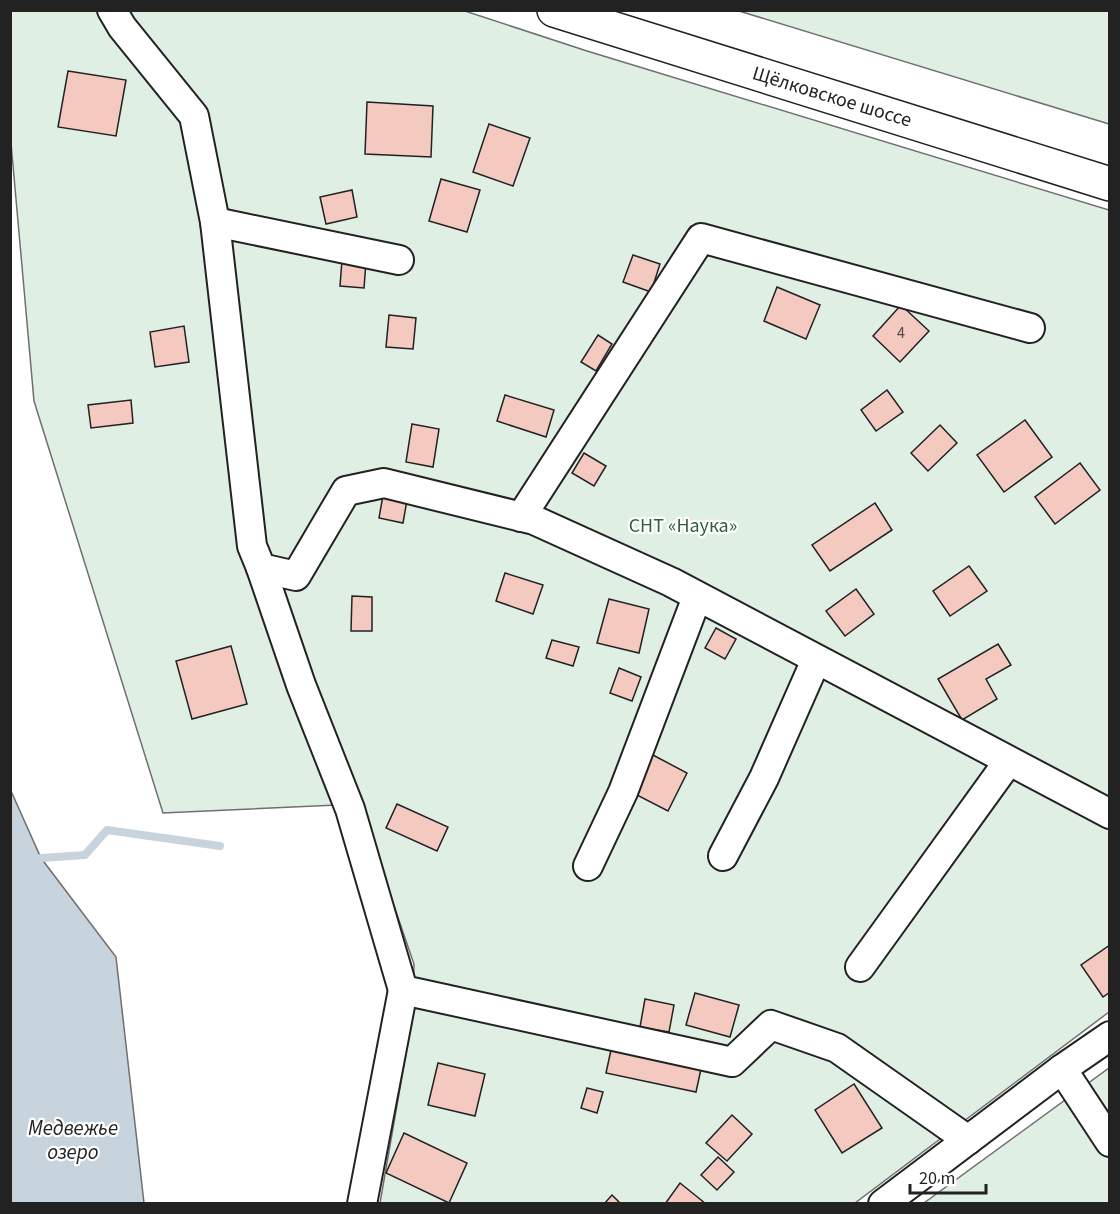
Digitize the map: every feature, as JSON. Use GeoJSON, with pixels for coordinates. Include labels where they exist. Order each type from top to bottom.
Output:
{"type":"FeatureCollection","features":[{"type":"Feature","properties":{"kind":"main road","name":"Щёлковское шоссе"},"geometry":{"type":"LineString","coordinates":[[554,10],[1110,184]]}},
{"type":"Feature","properties":{"kind":"street"},"geometry":{"type":"LineString","coordinates":[[112,10],[122,27],[194,116],[215,222],[252,546],[301,685],[350,809],[403,990],[362,1203]]}},
{"type":"Feature","properties":{"kind":"street"},"geometry":{"type":"LineString","coordinates":[[215,222],[399,260]]}},
{"type":"Feature","properties":{"kind":"street"},"geometry":{"type":"LineString","coordinates":[[521,517],[701,238],[1030,328]]}},
{"type":"Feature","properties":{"kind":"street"},"geometry":{"type":"LineString","coordinates":[[261,568],[296,576],[346,491],[384,483],[534,520],[698,597],[1110,814]]}},
{"type":"Feature","properties":{"kind":"street"},"geometry":{"type":"LineString","coordinates":[[588,866],[623,792],[698,597]]}},
{"type":"Feature","properties":{"kind":"street"},"geometry":{"type":"LineString","coordinates":[[723,856],[764,778],[816,660]]}},
{"type":"Feature","properties":{"kind":"street"},"geometry":{"type":"LineString","coordinates":[[860,967],[1008,762]]}},
{"type":"Feature","properties":{"kind":"street"},"geometry":{"type":"LineString","coordinates":[[403,990],[732,1062],[771,1025],[837,1048],[968,1140]]}},
{"type":"Feature","properties":{"kind":"street"},"geometry":{"type":"LineString","coordinates":[[883,1203],[1062,1069],[1110,1036]]}},
{"type":"Feature","properties":{"kind":"street"},"geometry":{"type":"LineString","coordinates":[[1062,1069],[1110,1142]]}},
{"type":"Feature","properties":{"kind":"green space","name":"СНТ «Наука»"},"geometry":{"type":"Polygon","coordinates":[[[10,11],[465,11],[587,51],[1109,210],[1109,1012],[855,1203],[380,1203],[413,1013],[414,964],[359,804],[163,813],[34,401],[11,143],[10,11]]]}},
{"type":"Feature","properties":{"kind":"green space"},"geometry":{"type":"Polygon","coordinates":[[[739,11],[1109,11],[1109,124],[739,11]]]}},
{"type":"Feature","properties":{"kind":"green space"},"geometry":{"type":"Polygon","coordinates":[[[1109,1068],[1109,1203],[924,1203],[1109,1068]]]}},
{"type":"Feature","properties":{"kind":"water","name":"Медвежье озеро"},"geometry":{"type":"Polygon","coordinates":[[[11,791],[41,858],[116,957],[144,1203],[11,1203],[11,791]]]}},
{"type":"Feature","properties":{"kind":"building"},"geometry":{"type":"Polygon","coordinates":[[[68,71],[126,80],[116,136],[58,127],[68,71]]]}},
{"type":"Feature","properties":{"kind":"building"},"geometry":{"type":"Polygon","coordinates":[[[367,102],[433,106],[431,157],[365,154],[367,102]]]}},
{"type":"Feature","properties":{"kind":"building"},"geometry":{"type":"Polygon","coordinates":[[[489,124],[530,138],[513,186],[473,172],[489,124]]]}},
{"type":"Feature","properties":{"kind":"building"},"geometry":{"type":"Polygon","coordinates":[[[441,179],[480,190],[467,232],[429,221],[441,179]]]}},
{"type":"Feature","properties":{"kind":"building"},"geometry":{"type":"Polygon","coordinates":[[[352,190],[357,217],[326,224],[320,197],[352,190]]]}},
{"type":"Feature","properties":{"kind":"building"},"geometry":{"type":"Polygon","coordinates":[[[633,255],[660,264],[651,292],[623,282],[633,255]]]}},
{"type":"Feature","properties":{"kind":"building"},"geometry":{"type":"Polygon","coordinates":[[[342,260],[366,262],[364,288],[340,286],[342,260]]]}},
{"type":"Feature","properties":{"kind":"building"},"geometry":{"type":"Polygon","coordinates":[[[777,287],[820,305],[806,339],[764,321],[777,287]]]}},
{"type":"Feature","properties":{"kind":"building"},"geometry":{"type":"Polygon","coordinates":[[[901,305],[929,331],[900,362],[873,336],[901,305]]]}},
{"type":"Feature","properties":{"kind":"building"},"geometry":{"type":"Polygon","coordinates":[[[389,315],[416,318],[413,349],[386,347],[389,315]]]}},
{"type":"Feature","properties":{"kind":"building"},"geometry":{"type":"Polygon","coordinates":[[[184,326],[189,362],[155,367],[150,332],[184,326]]]}},
{"type":"Feature","properties":{"kind":"building"},"geometry":{"type":"Polygon","coordinates":[[[598,335],[612,344],[596,371],[581,362],[598,335]]]}},
{"type":"Feature","properties":{"kind":"building"},"geometry":{"type":"Polygon","coordinates":[[[887,390],[903,412],[876,431],[861,410],[887,390]]]}},
{"type":"Feature","properties":{"kind":"building"},"geometry":{"type":"Polygon","coordinates":[[[505,395],[554,410],[546,437],[497,421],[505,395]]]}},
{"type":"Feature","properties":{"kind":"building"},"geometry":{"type":"Polygon","coordinates":[[[131,400],[133,423],[91,428],[88,405],[131,400]]]}},
{"type":"Feature","properties":{"kind":"building"},"geometry":{"type":"Polygon","coordinates":[[[1025,420],[1052,457],[1004,492],[977,455],[1025,420]]]}},
{"type":"Feature","properties":{"kind":"building"},"geometry":{"type":"Polygon","coordinates":[[[412,424],[439,429],[433,467],[406,462],[412,424]]]}},
{"type":"Feature","properties":{"kind":"building"},"geometry":{"type":"Polygon","coordinates":[[[940,425],[957,443],[928,471],[911,453],[940,425]]]}},
{"type":"Feature","properties":{"kind":"building"},"geometry":{"type":"Polygon","coordinates":[[[584,453],[606,466],[594,486],[572,473],[584,453]]]}},
{"type":"Feature","properties":{"kind":"building"},"geometry":{"type":"Polygon","coordinates":[[[1080,463],[1100,490],[1055,524],[1035,497],[1080,463]]]}},
{"type":"Feature","properties":{"kind":"building"},"geometry":{"type":"Polygon","coordinates":[[[383,495],[407,500],[403,523],[379,518],[383,495]]]}},
{"type":"Feature","properties":{"kind":"building"},"geometry":{"type":"Polygon","coordinates":[[[875,503],[892,530],[830,571],[812,545],[875,503]]]}},
{"type":"Feature","properties":{"kind":"building"},"geometry":{"type":"Polygon","coordinates":[[[969,566],[987,591],[950,616],[933,591],[969,566]]]}},
{"type":"Feature","properties":{"kind":"building"},"geometry":{"type":"Polygon","coordinates":[[[505,573],[543,585],[533,614],[496,601],[505,573]]]}},
{"type":"Feature","properties":{"kind":"building"},"geometry":{"type":"Polygon","coordinates":[[[856,589],[874,614],[845,636],[826,611],[856,589]]]}},
{"type":"Feature","properties":{"kind":"building"},"geometry":{"type":"Polygon","coordinates":[[[352,596],[372,597],[372,631],[351,631],[352,596]]]}},
{"type":"Feature","properties":{"kind":"building"},"geometry":{"type":"Polygon","coordinates":[[[609,599],[649,609],[639,653],[597,643],[609,599]]]}},
{"type":"Feature","properties":{"kind":"building"},"geometry":{"type":"Polygon","coordinates":[[[716,628],[736,639],[725,659],[705,648],[716,628]]]}},
{"type":"Feature","properties":{"kind":"building"},"geometry":{"type":"Polygon","coordinates":[[[552,640],[579,647],[573,666],[546,658],[552,640]]]}},
{"type":"Feature","properties":{"kind":"building"},"geometry":{"type":"Polygon","coordinates":[[[998,644],[1011,665],[986,679],[997,699],[962,720],[938,679],[998,644]]]}},
{"type":"Feature","properties":{"kind":"building"},"geometry":{"type":"Polygon","coordinates":[[[231,646],[247,704],[192,719],[176,661],[231,646]]]}},
{"type":"Feature","properties":{"kind":"building"},"geometry":{"type":"Polygon","coordinates":[[[619,668],[641,677],[632,701],[610,693],[619,668]]]}},
{"type":"Feature","properties":{"kind":"building"},"geometry":{"type":"Polygon","coordinates":[[[651,754],[687,773],[668,811],[631,792],[651,754]]]}},
{"type":"Feature","properties":{"kind":"building"},"geometry":{"type":"Polygon","coordinates":[[[397,804],[448,827],[437,851],[386,828],[397,804]]]}},
{"type":"Feature","properties":{"kind":"building"},"geometry":{"type":"Polygon","coordinates":[[[1110,945],[1110,992],[1103,997],[1081,965],[1110,945]]]}},
{"type":"Feature","properties":{"kind":"building"},"geometry":{"type":"Polygon","coordinates":[[[695,993],[739,1005],[730,1037],[686,1025],[695,993]]]}},
{"type":"Feature","properties":{"kind":"building"},"geometry":{"type":"Polygon","coordinates":[[[645,999],[674,1005],[669,1032],[640,1027],[645,999]]]}},
{"type":"Feature","properties":{"kind":"building"},"geometry":{"type":"Polygon","coordinates":[[[611,1050],[701,1069],[696,1092],[606,1073],[611,1050]]]}},
{"type":"Feature","properties":{"kind":"building"},"geometry":{"type":"Polygon","coordinates":[[[438,1063],[485,1074],[475,1116],[428,1105],[438,1063]]]}},
{"type":"Feature","properties":{"kind":"building"},"geometry":{"type":"Polygon","coordinates":[[[854,1084],[882,1128],[842,1153],[815,1110],[854,1084]]]}},
{"type":"Feature","properties":{"kind":"building"},"geometry":{"type":"Polygon","coordinates":[[[587,1088],[603,1092],[597,1113],[581,1108],[587,1088]]]}},
{"type":"Feature","properties":{"kind":"building"},"geometry":{"type":"Polygon","coordinates":[[[732,1115],[752,1134],[727,1161],[706,1143],[732,1115]]]}},
{"type":"Feature","properties":{"kind":"building"},"geometry":{"type":"Polygon","coordinates":[[[404,1133],[467,1163],[449,1203],[386,1173],[404,1133]]]}},
{"type":"Feature","properties":{"kind":"building"},"geometry":{"type":"Polygon","coordinates":[[[718,1157],[734,1172],[717,1190],[701,1175],[718,1157]]]}},
{"type":"Feature","properties":{"kind":"building"},"geometry":{"type":"Polygon","coordinates":[[[680,1183],[706,1204],[665,1204],[680,1183]]]}},
{"type":"Feature","properties":{"kind":"building"},"geometry":{"type":"Polygon","coordinates":[[[612,1195],[621,1204],[604,1204],[612,1195]]]}},
{"type":"Feature","properties":{"kind":"waterway"},"geometry":{"type":"LineString","coordinates":[[41,858],[85,855],[107,830],[220,846]]}}]}
